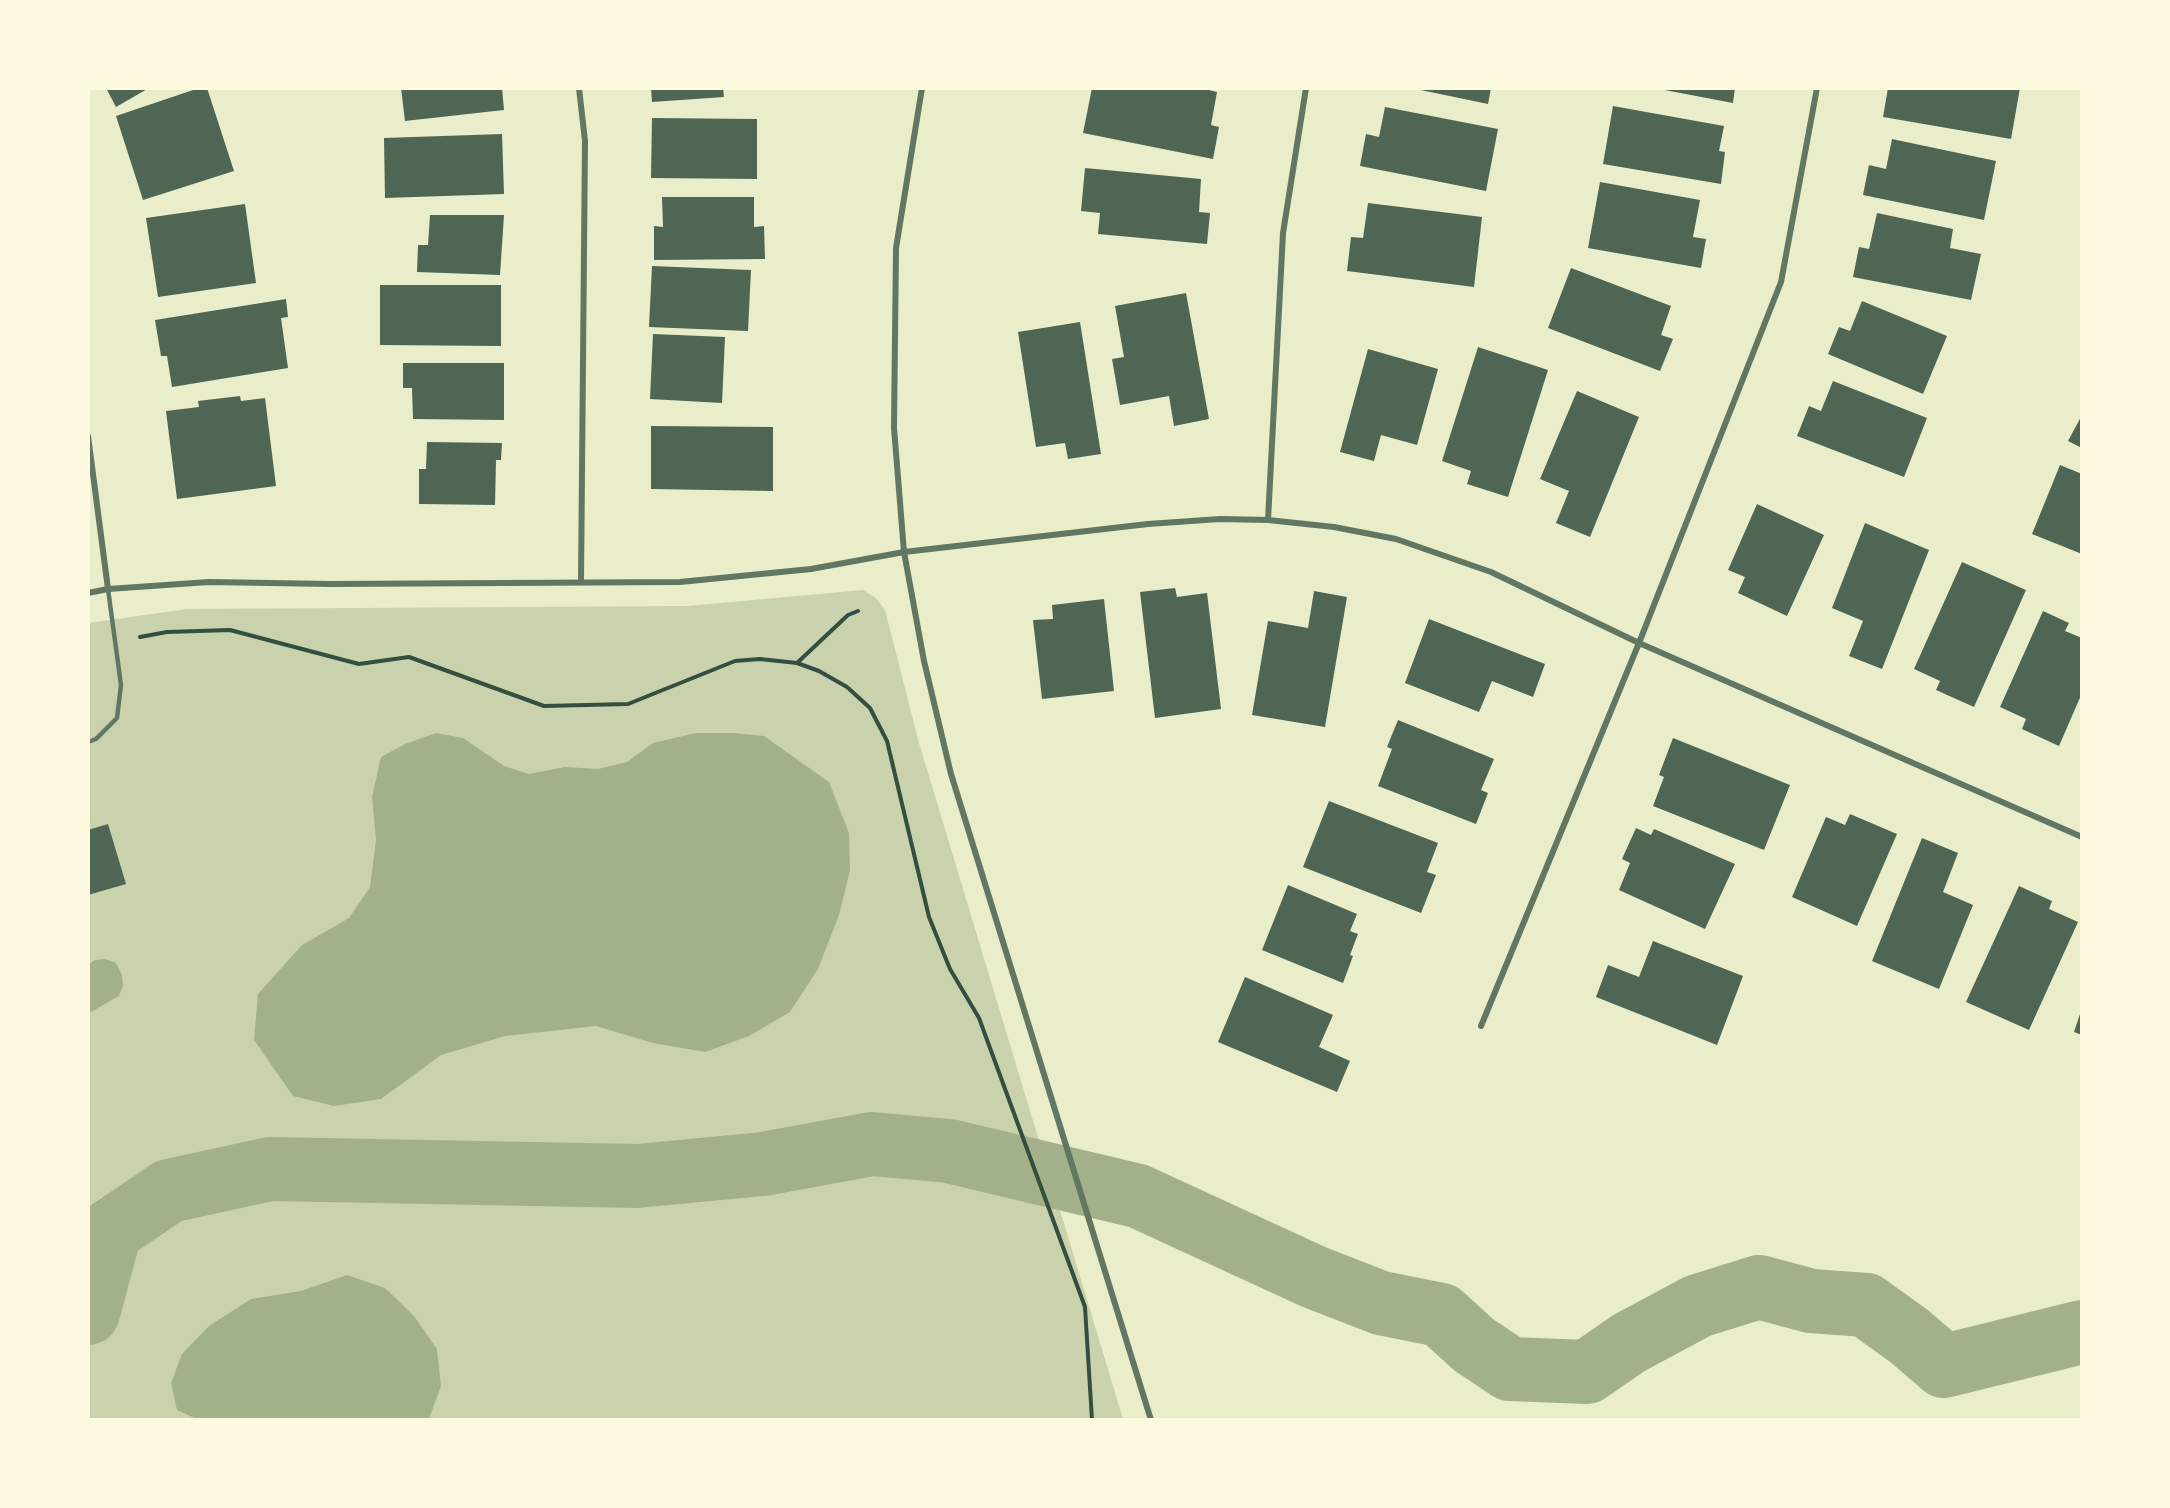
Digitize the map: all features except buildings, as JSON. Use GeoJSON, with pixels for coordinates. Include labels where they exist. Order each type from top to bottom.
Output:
{"type":"FeatureCollection","features":[{"type":"Feature","properties":{"kind":"street"},"geometry":{"type":"LineString","coordinates":[[579,88],[585,141],[581,581]]}},
{"type":"Feature","properties":{"kind":"street"},"geometry":{"type":"LineString","coordinates":[[922,88],[896,248],[894,428],[904,552],[924,661],[951,774],[1151,1419]]}},
{"type":"Feature","properties":{"kind":"street"},"geometry":{"type":"LineString","coordinates":[[1268,520],[1284,233],[1306,88]]}},
{"type":"Feature","properties":{"kind":"street"},"geometry":{"type":"LineString","coordinates":[[1481,1026],[1639,643],[1781,282],[1817,88]]}},
{"type":"Feature","properties":{"kind":"street"},"geometry":{"type":"LineString","coordinates":[[88,436],[108,589]]}},
{"type":"Feature","properties":{"kind":"street"},"geometry":{"type":"LineString","coordinates":[[88,593],[108,589],[209,582],[342,584],[680,582],[812,569],[904,552],[1148,524],[1220,519],[1268,520],[1334,527],[1396,539],[1491,572],[1639,643],[2082,837]]}},
{"type":"Feature","properties":{"kind":"lane"},"geometry":{"type":"LineString","coordinates":[[88,742],[96,739],[117,718],[121,685],[108,589]]}},
{"type":"Feature","properties":{"kind":"path"},"geometry":{"type":"LineString","coordinates":[[797,663],[848,615],[858,611]]}},
{"type":"Feature","properties":{"kind":"path"},"geometry":{"type":"LineString","coordinates":[[140,637],[167,632],[230,630],[359,664],[409,657],[544,706],[628,704],[735,661],[760,659],[797,663],[819,671],[847,687],[870,708],[887,741],[929,917],[950,969],[979,1018],[1085,1307],[1092,1419]]}},
{"type":"Feature","properties":{"kind":"shaded area"},"geometry":{"type":"Polygon","coordinates":[[[863,590],[876,598],[885,610],[919,743],[1123,1419],[89,1419],[88,623],[187,609],[688,606],[863,590]]]}},
{"type":"Feature","properties":{"kind":"shaded area"},"geometry":{"type":"Polygon","coordinates":[[[436,733],[463,738],[504,766],[529,774],[565,767],[598,769],[627,762],[653,743],[696,733],[764,736],[829,782],[849,833],[850,870],[839,915],[818,969],[790,1012],[749,1036],[705,1052],[653,1043],[596,1026],[505,1036],[441,1055],[381,1099],[334,1106],[293,1096],[254,1040],[258,994],[302,945],[349,918],[370,887],[376,840],[372,797],[381,757],[405,744],[436,733]]]}},
{"type":"Feature","properties":{"kind":"shaded area"},"geometry":{"type":"Polygon","coordinates":[[[105,959],[116,963],[122,975],[123,986],[119,996],[89,1013],[89,964],[95,960],[105,959]]]}},
{"type":"Feature","properties":{"kind":"shaded area"},"geometry":{"type":"Polygon","coordinates":[[[347,1275],[385,1288],[414,1316],[437,1349],[441,1386],[429,1419],[199,1420],[177,1410],[171,1383],[182,1354],[209,1326],[251,1299],[301,1291],[347,1275]]]}},
{"type":"Feature","properties":{"kind":"waterway"},"geometry":{"type":"LineString","coordinates":[[88,1313],[110,1231],[169,1191],[270,1169],[637,1176],[763,1164],[872,1144],[949,1151],[1138,1196],[1314,1277],[1381,1303],[1441,1315],[1474,1345],[1510,1369],[1587,1372],[1629,1343],[1698,1306],[1759,1287],[1811,1301],[1866,1305],[1909,1336],[1944,1366],[2082,1332]]}}]}
